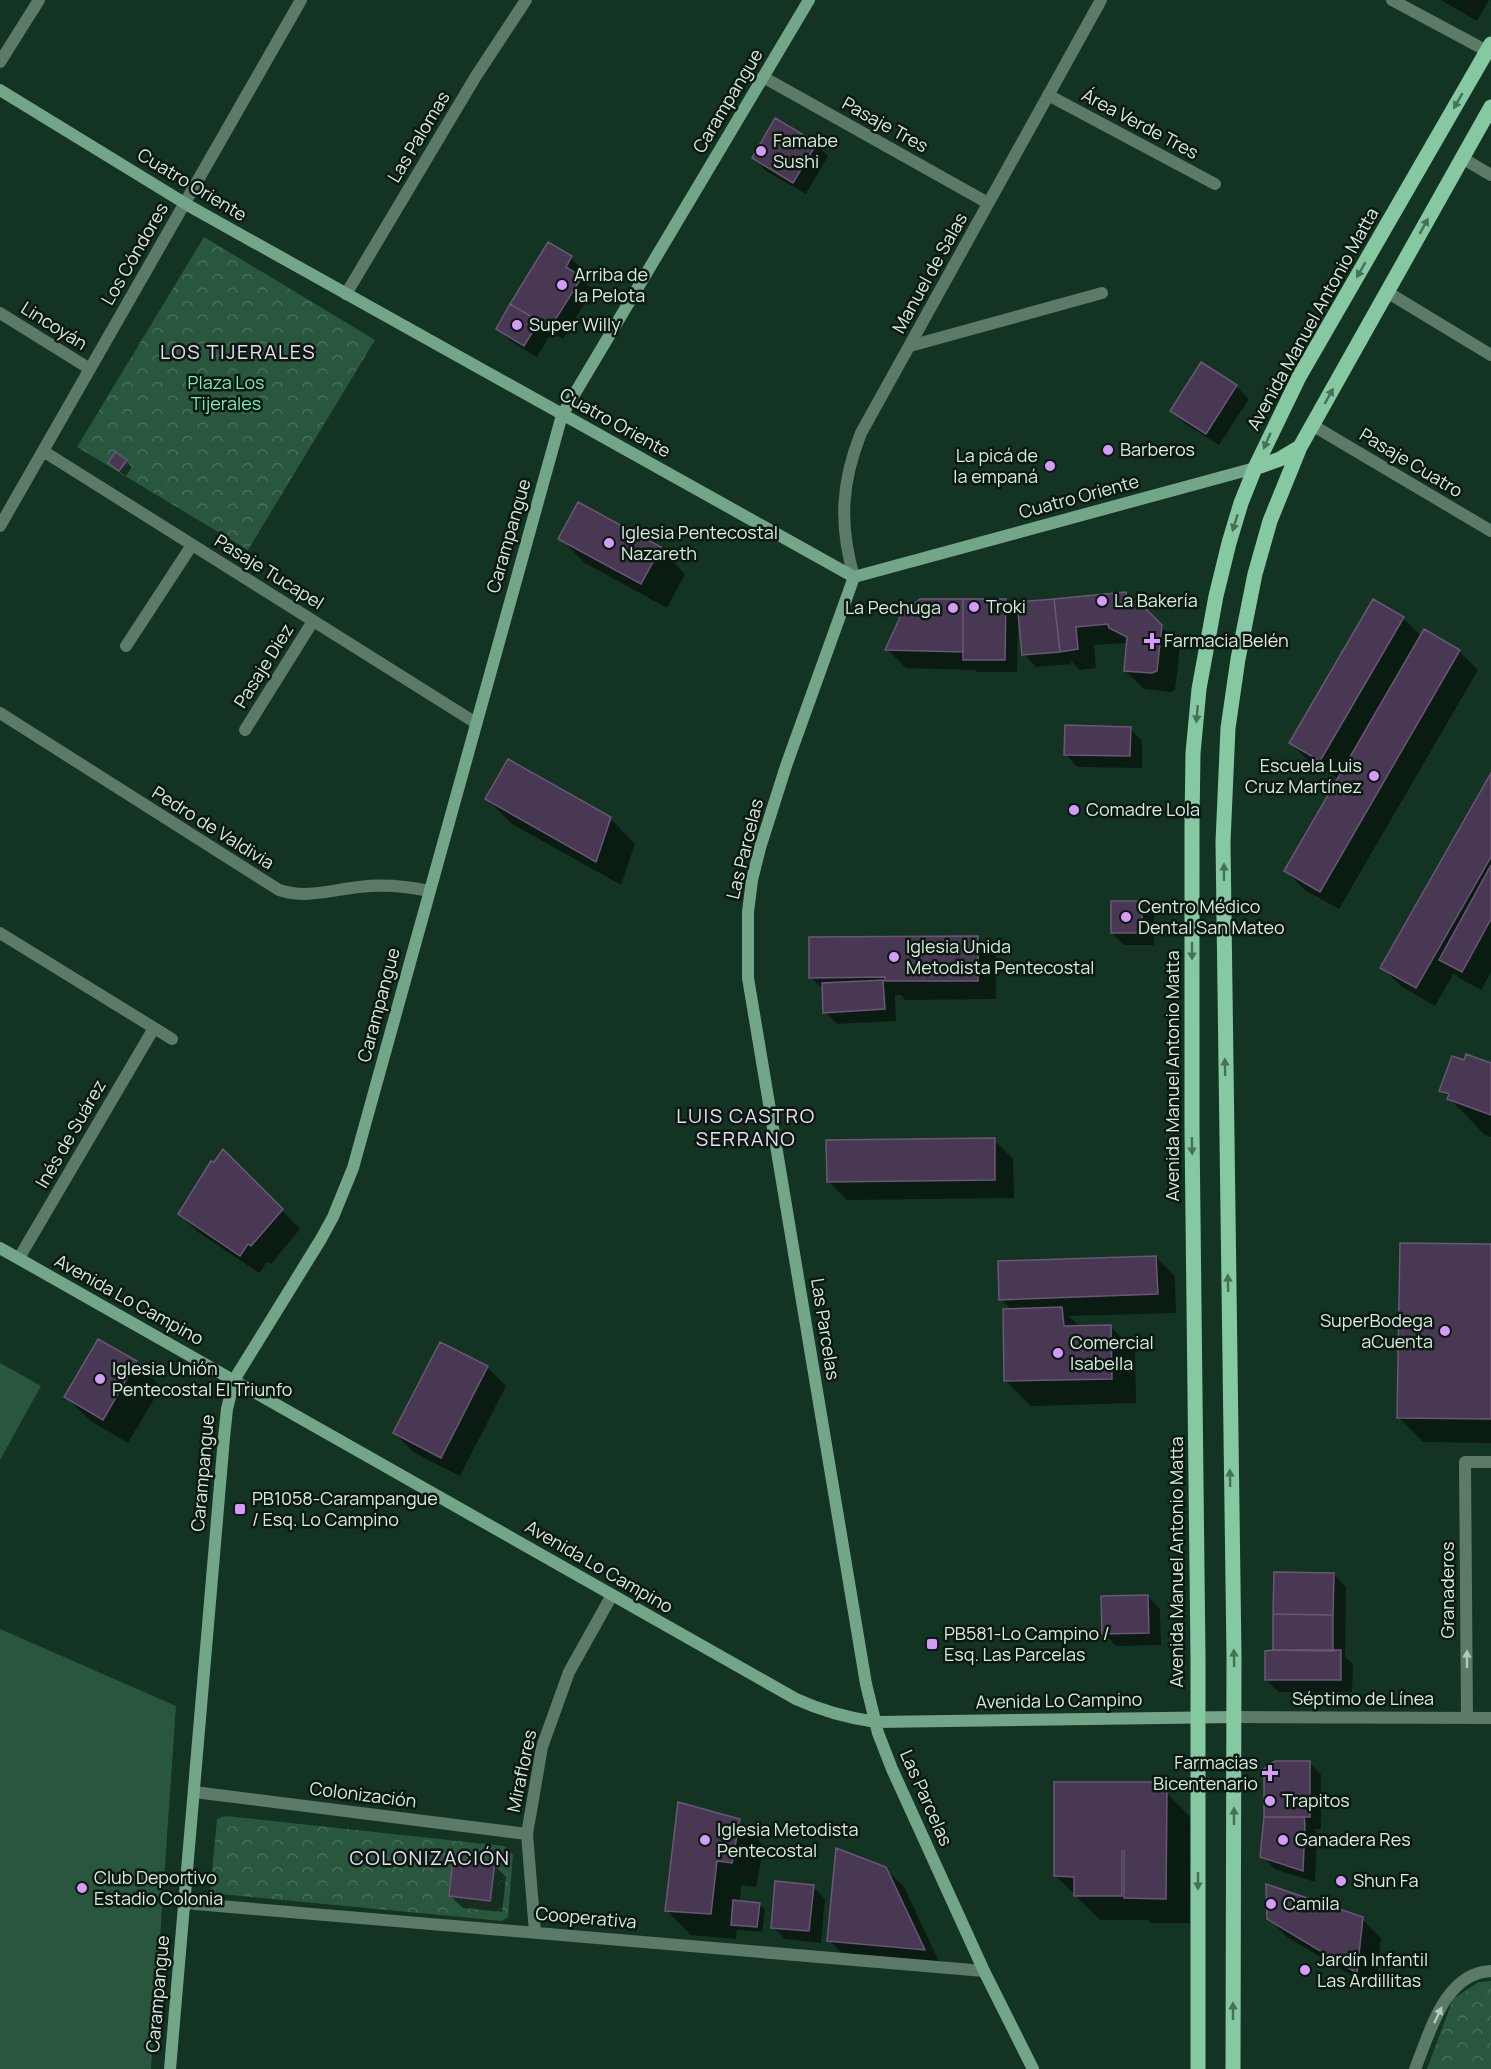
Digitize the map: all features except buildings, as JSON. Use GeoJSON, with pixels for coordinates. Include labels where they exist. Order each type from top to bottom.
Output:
{"type":"FeatureCollection","features":[{"type":"Feature","properties":{"kind":"main road","name":"Avenida Manuel Antonio Matta"},"geometry":{"type":"LineString","coordinates":[[1198,2069],[1198,1717],[1192,1129],[1193,753],[1199,689],[1216,596],[1235,523],[1255,468],[1299,377],[1489,47]]}},
{"type":"Feature","properties":{"kind":"main road"},"geometry":{"type":"LineString","coordinates":[[1233,2069],[1234,1717],[1223,842],[1228,728],[1238,659],[1259,555],[1300,447],[1491,107]]}},
{"type":"Feature","properties":{"kind":"main road"},"geometry":{"type":"LineString","coordinates":[[1255,468],[1280,459],[1300,447]]}},
{"type":"Feature","properties":{"kind":"street"},"geometry":{"type":"LineString","coordinates":[[0,62],[39,0]]}},
{"type":"Feature","properties":{"kind":"street","name":"Los Cóndores"},"geometry":{"type":"LineString","coordinates":[[0,524],[301,0]]}},
{"type":"Feature","properties":{"kind":"street","name":"Las Palomas"},"geometry":{"type":"LineString","coordinates":[[346,294],[525,0]]}},
{"type":"Feature","properties":{"kind":"street","name":"Carampangue"},"geometry":{"type":"LineString","coordinates":[[170,2069],[224,1438],[227,1409],[234,1380],[321,1239],[344,1194],[353,1168],[562,415],[809,0]]}},
{"type":"Feature","properties":{"kind":"street","name":"Manuel de Salas"},"geometry":{"type":"LineString","coordinates":[[854,578],[846,550],[843,523],[847,474],[861,433],[1101,0]]}},
{"type":"Feature","properties":{"kind":"street"},"geometry":{"type":"LineString","coordinates":[[1392,0],[1489,47]]}},
{"type":"Feature","properties":{"kind":"street","name":"Pasaje Tres"},"geometry":{"type":"LineString","coordinates":[[763,77],[988,203]]}},
{"type":"Feature","properties":{"kind":"street","name":"Cuatro Oriente"},"geometry":{"type":"LineString","coordinates":[[0,90],[185,204],[854,578],[1255,468]]}},
{"type":"Feature","properties":{"kind":"street","name":"Área Verde Tres"},"geometry":{"type":"LineString","coordinates":[[1048,95],[1215,184]]}},
{"type":"Feature","properties":{"kind":"street"},"geometry":{"type":"LineString","coordinates":[[1462,158],[1491,176]]}},
{"type":"Feature","properties":{"kind":"street"},"geometry":{"type":"LineString","coordinates":[[1387,292],[1491,355]]}},
{"type":"Feature","properties":{"kind":"street"},"geometry":{"type":"LineString","coordinates":[[910,346],[1102,293]]}},
{"type":"Feature","properties":{"kind":"street","name":"Lincoyán"},"geometry":{"type":"LineString","coordinates":[[0,313],[90,369]]}},
{"type":"Feature","properties":{"kind":"street","name":"Pasaje Cuatro"},"geometry":{"type":"LineString","coordinates":[[1312,425],[1491,531]]}},
{"type":"Feature","properties":{"kind":"street","name":"Pasaje Tucapel"},"geometry":{"type":"LineString","coordinates":[[43,451],[476,723]]}},
{"type":"Feature","properties":{"kind":"street"},"geometry":{"type":"LineString","coordinates":[[126,646],[192,545]]}},
{"type":"Feature","properties":{"kind":"street","name":"Las Parcelas"},"geometry":{"type":"LineString","coordinates":[[854,578],[786,766],[763,838],[751,891],[747,945],[748,978],[866,1684],[892,1769],[984,1971],[1033,2069]]}},
{"type":"Feature","properties":{"kind":"street","name":"Pasaje Diez"},"geometry":{"type":"LineString","coordinates":[[245,730],[313,621]]}},
{"type":"Feature","properties":{"kind":"street","name":"Pedro de Valdivia"},"geometry":{"type":"LineString","coordinates":[[0,713],[279,890],[305,896],[357,887],[389,885],[429,891]]}},
{"type":"Feature","properties":{"kind":"street"},"geometry":{"type":"LineString","coordinates":[[0,933],[172,1039]]}},
{"type":"Feature","properties":{"kind":"street","name":"Inés de Suárez"},"geometry":{"type":"LineString","coordinates":[[19,1258],[154,1028]]}},
{"type":"Feature","properties":{"kind":"street","name":"Avenida Lo Campino"},"geometry":{"type":"LineString","coordinates":[[0,1248],[796,1699],[827,1712],[876,1722],[1234,1717]]}},
{"type":"Feature","properties":{"kind":"street","name":"Granaderos"},"geometry":{"type":"LineString","coordinates":[[1467,1718],[1465,1462],[1491,1462]]}},
{"type":"Feature","properties":{"kind":"street","name":"Miraflores"},"geometry":{"type":"LineString","coordinates":[[535,1932],[527,1834],[542,1747],[569,1672],[612,1595]]}},
{"type":"Feature","properties":{"kind":"street","name":"Séptimo de Línea"},"geometry":{"type":"LineString","coordinates":[[1234,1717],[1491,1718]]}},
{"type":"Feature","properties":{"kind":"street","name":"Colonización"},"geometry":{"type":"LineString","coordinates":[[194,1791],[527,1834]]}},
{"type":"Feature","properties":{"kind":"street","name":"Cooperativa"},"geometry":{"type":"LineString","coordinates":[[184,1903],[984,1971]]}},
{"type":"Feature","properties":{"kind":"street"},"geometry":{"type":"LineString","coordinates":[[1415,2069],[1449,1994],[1469,1976],[1491,1971]]}},
{"type":"Feature","properties":{"kind":"green space","name":"Plaza Los Tijerales"},"geometry":{"type":"Polygon","coordinates":[[[204,237],[375,340],[248,550],[77,447],[204,237]]]}},
{"type":"Feature","properties":{"kind":"green space"},"geometry":{"type":"Polygon","coordinates":[[[0,1363],[41,1386],[0,1460],[0,1363]]]}},
{"type":"Feature","properties":{"kind":"green space","name":"Club Deportivo Estadio Colonia"},"geometry":{"type":"Polygon","coordinates":[[[0,1629],[176,1706],[151,2069],[0,2069],[0,1629]]]}},
{"type":"Feature","properties":{"kind":"green space"},"geometry":{"type":"Polygon","coordinates":[[[226,1816],[504,1846],[513,1855],[508,1917],[502,1921],[210,1893],[217,1819],[226,1816]]]}},
{"type":"Feature","properties":{"kind":"green space"},"geometry":{"type":"Polygon","coordinates":[[[1491,1981],[1491,2069],[1427,2069],[1453,1999],[1479,1982],[1491,1981]]]}},
{"type":"Feature","properties":{"kind":"place","name":"Famabe Sushi"},"geometry":{"type":"Point","coordinates":[761,151]}},
{"type":"Feature","properties":{"kind":"place","name":"Arriba de la Pelota"},"geometry":{"type":"Point","coordinates":[562,285]}},
{"type":"Feature","properties":{"kind":"place","name":"Super Willy"},"geometry":{"type":"Point","coordinates":[517,325]}},
{"type":"Feature","properties":{"kind":"place","name":"Barberos"},"geometry":{"type":"Point","coordinates":[1108,450]}},
{"type":"Feature","properties":{"kind":"place","name":"La picá de la empaná"},"geometry":{"type":"Point","coordinates":[1050,466]}},
{"type":"Feature","properties":{"kind":"place","name":"Iglesia Pentecostal Nazareth"},"geometry":{"type":"Point","coordinates":[609,543]}},
{"type":"Feature","properties":{"kind":"place","name":"La Bakería"},"geometry":{"type":"Point","coordinates":[1102,601]}},
{"type":"Feature","properties":{"kind":"place","name":"Troki"},"geometry":{"type":"Point","coordinates":[974,607]}},
{"type":"Feature","properties":{"kind":"place","name":"La Pechuga"},"geometry":{"type":"Point","coordinates":[953,608]}},
{"type":"Feature","properties":{"kind":"place","name":"Farmacia Belén"},"geometry":{"type":"Point","coordinates":[1152,641]}},
{"type":"Feature","properties":{"kind":"place","name":"Escuela Luis Cruz Martínez"},"geometry":{"type":"Point","coordinates":[1374,776]}},
{"type":"Feature","properties":{"kind":"place","name":"Comadre Lola"},"geometry":{"type":"Point","coordinates":[1074,810]}},
{"type":"Feature","properties":{"kind":"place","name":"Centro Médico Dental San Mateo"},"geometry":{"type":"Point","coordinates":[1126,917]}},
{"type":"Feature","properties":{"kind":"place","name":"Iglesia Unida Metodista Pentecostal"},"geometry":{"type":"Point","coordinates":[894,957]}},
{"type":"Feature","properties":{"kind":"place","name":"SuperBodega aCuenta"},"geometry":{"type":"Point","coordinates":[1445,1331]}},
{"type":"Feature","properties":{"kind":"place","name":"Comercial Isabella"},"geometry":{"type":"Point","coordinates":[1058,1353]}},
{"type":"Feature","properties":{"kind":"place","name":"Iglesia Unión Pentecostal El Triunfo"},"geometry":{"type":"Point","coordinates":[100,1379]}},
{"type":"Feature","properties":{"kind":"place","name":"PB1058-Carampangue / Esq. Lo Campino"},"geometry":{"type":"Point","coordinates":[240,1509]}},
{"type":"Feature","properties":{"kind":"place","name":"PB581-Lo Campino / Esq. Las Parcelas"},"geometry":{"type":"Point","coordinates":[932,1644]}},
{"type":"Feature","properties":{"kind":"place","name":"Farmacias Bicentenario"},"geometry":{"type":"Point","coordinates":[1270,1773]}},
{"type":"Feature","properties":{"kind":"place","name":"Trapitos"},"geometry":{"type":"Point","coordinates":[1270,1801]}},
{"type":"Feature","properties":{"kind":"place","name":"Iglesia Metodista Pentecostal"},"geometry":{"type":"Point","coordinates":[705,1840]}},
{"type":"Feature","properties":{"kind":"place","name":"Ganadera Res"},"geometry":{"type":"Point","coordinates":[1283,1840]}},
{"type":"Feature","properties":{"kind":"place","name":"Shun Fa"},"geometry":{"type":"Point","coordinates":[1341,1881]}},
{"type":"Feature","properties":{"kind":"place","name":"Club Deportivo Estadio Colonia"},"geometry":{"type":"Point","coordinates":[82,1888]}},
{"type":"Feature","properties":{"kind":"place","name":"Camila"},"geometry":{"type":"Point","coordinates":[1271,1904]}},
{"type":"Feature","properties":{"kind":"place","name":"Jardín Infantil Las Ardillitas"},"geometry":{"type":"Point","coordinates":[1305,1970]}},
{"type":"Feature","properties":{"kind":"district","name":"LOS TIJERALES"},"geometry":{"type":"Point","coordinates":[238,352]}},
{"type":"Feature","properties":{"kind":"district","name":"LUIS CASTRO SERRANO"},"geometry":{"type":"Point","coordinates":[746,1128]}},
{"type":"Feature","properties":{"kind":"district","name":"COLONIZACIÓN"},"geometry":{"type":"Point","coordinates":[430,1858]}}]}
